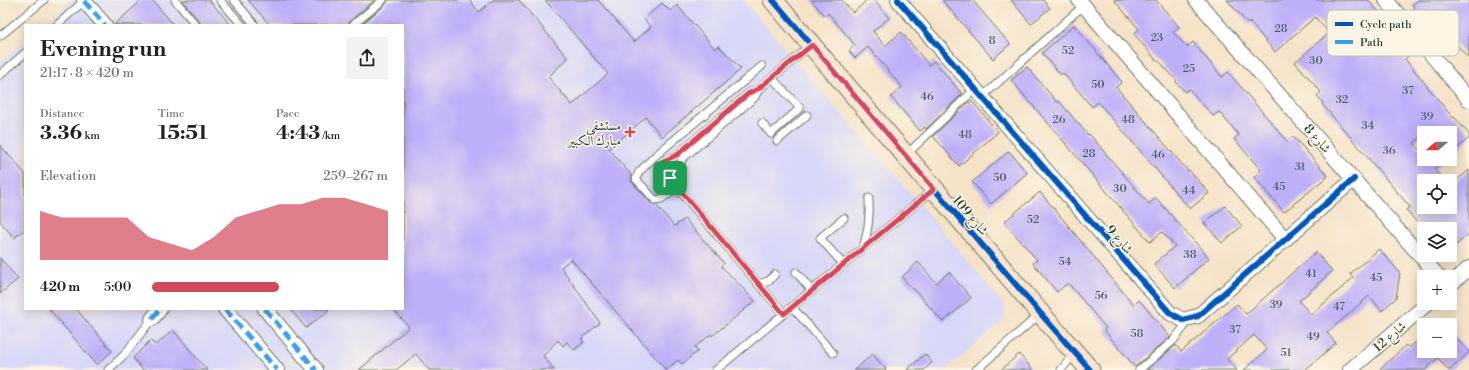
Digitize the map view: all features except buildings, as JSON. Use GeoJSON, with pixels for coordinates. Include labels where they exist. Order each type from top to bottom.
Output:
{"type":"FeatureCollection","features":[{"type":"Feature","properties":{"kind":"street","name":"شارع 109"},"geometry":{"type":"LineString","coordinates":[[773,0],[1040,314],[1090,370]]}},
{"type":"Feature","properties":{"kind":"street","name":"شارع 9"},"geometry":{"type":"LineString","coordinates":[[898,0],[1170,314],[1183,320]]}},
{"type":"Feature","properties":{"kind":"street","name":"شارع 8"},"geometry":{"type":"LineString","coordinates":[[1196,0],[1433,270]]}},
{"type":"Feature","properties":{"kind":"street"},"geometry":{"type":"LineString","coordinates":[[1386,0],[1394,10]]}},
{"type":"Feature","properties":{"kind":"street"},"geometry":{"type":"LineString","coordinates":[[85,1],[104,24]]}},
{"type":"Feature","properties":{"kind":"street"},"geometry":{"type":"LineString","coordinates":[[1081,3],[1285,239]]}},
{"type":"Feature","properties":{"kind":"street"},"geometry":{"type":"LineString","coordinates":[[1432,56],[1469,100]]}},
{"type":"Feature","properties":{"kind":"street"},"geometry":{"type":"LineString","coordinates":[[1183,320],[1198,316],[1354,180]]}},
{"type":"Feature","properties":{"kind":"street"},"geometry":{"type":"LineString","coordinates":[[1457,278],[1469,268]]}},
{"type":"Feature","properties":{"kind":"street"},"geometry":{"type":"LineString","coordinates":[[226,310],[277,370]]}},
{"type":"Feature","properties":{"kind":"street"},"geometry":{"type":"LineString","coordinates":[[266,310],[316,370]]}},
{"type":"Feature","properties":{"kind":"street","name":"شارع 12"},"geometry":{"type":"LineString","coordinates":[[1350,370],[1420,310]]}},
{"type":"Feature","properties":{"kind":"lane"},"geometry":{"type":"LineString","coordinates":[[0,36],[44,0]]}},
{"type":"Feature","properties":{"kind":"lane"},"geometry":{"type":"LineString","coordinates":[[175,0],[195,24]]}},
{"type":"Feature","properties":{"kind":"lane"},"geometry":{"type":"LineString","coordinates":[[220,0],[241,24]]}},
{"type":"Feature","properties":{"kind":"lane"},"geometry":{"type":"LineString","coordinates":[[234,0],[254,24]]}},
{"type":"Feature","properties":{"kind":"lane"},"geometry":{"type":"LineString","coordinates":[[354,24],[383,0]]}},
{"type":"Feature","properties":{"kind":"lane"},"geometry":{"type":"LineString","coordinates":[[58,24],[85,1]]}},
{"type":"Feature","properties":{"kind":"lane"},"geometry":{"type":"LineString","coordinates":[[906,155],[1081,3]]}},
{"type":"Feature","properties":{"kind":"lane"},"geometry":{"type":"LineString","coordinates":[[784,314],[670,178],[664,176],[659,168],[661,162],[677,155],[749,93],[758,89],[812,45]]}},
{"type":"Feature","properties":{"kind":"lane"},"geometry":{"type":"LineString","coordinates":[[0,75],[24,54]]}},
{"type":"Feature","properties":{"kind":"lane"},"geometry":{"type":"LineString","coordinates":[[670,178],[670,193],[661,199],[655,200],[636,179],[639,172],[655,156],[762,66]]}},
{"type":"Feature","properties":{"kind":"lane"},"geometry":{"type":"LineString","coordinates":[[762,123],[771,134],[800,108],[772,78]]}},
{"type":"Feature","properties":{"kind":"lane"},"geometry":{"type":"LineString","coordinates":[[670,178],[676,176],[682,159],[755,97],[758,89]]}},
{"type":"Feature","properties":{"kind":"lane"},"geometry":{"type":"LineString","coordinates":[[777,141],[807,115]]}},
{"type":"Feature","properties":{"kind":"lane"},"geometry":{"type":"LineString","coordinates":[[721,369],[863,247],[934,189]]}},
{"type":"Feature","properties":{"kind":"lane"},"geometry":{"type":"LineString","coordinates":[[863,247],[869,229],[869,198]]}},
{"type":"Feature","properties":{"kind":"lane"},"geometry":{"type":"LineString","coordinates":[[843,264],[820,238],[844,218]]}},
{"type":"Feature","properties":{"kind":"lane"},"geometry":{"type":"LineString","coordinates":[[796,272],[812,291]]}},
{"type":"Feature","properties":{"kind":"lane"},"geometry":{"type":"LineString","coordinates":[[758,284],[769,280],[775,274]]}},
{"type":"Feature","properties":{"kind":"lane"},"geometry":{"type":"LineString","coordinates":[[792,307],[833,353]]}},
{"type":"Feature","properties":{"kind":"lane"},"geometry":{"type":"LineString","coordinates":[[108,370],[124,355],[156,314]]}},
{"type":"Feature","properties":{"kind":"lane"},"geometry":{"type":"LineString","coordinates":[[976,370],[1040,314]]}},
{"type":"Feature","properties":{"kind":"lane"},"geometry":{"type":"LineString","coordinates":[[1139,370],[1173,341],[1184,327],[1183,320]]}},
{"type":"Feature","properties":{"kind":"lane"},"geometry":{"type":"LineString","coordinates":[[1061,370],[1075,352]]}},
{"type":"Feature","properties":{"kind":"shaded area","name":"مستشفى مبارك الكبير"},"geometry":{"type":"Polygon","coordinates":[[[72,0],[743,0],[918,202],[1005,306],[1004,320],[945,370],[0,370],[0,62],[24,42],[24,310],[404,310],[404,24],[44,24],[72,0]]]}},
{"type":"Feature","properties":{"kind":"marked path"},"geometry":{"type":"LineString","coordinates":[[84,1],[104,24]]}},
{"type":"Feature","properties":{"kind":"marked path"},"geometry":{"type":"LineString","coordinates":[[152,319],[159,310]]}},
{"type":"Feature","properties":{"kind":"marked path"},"geometry":{"type":"LineString","coordinates":[[226,310],[277,370]]}},
{"type":"Feature","properties":{"kind":"marked path"},"geometry":{"type":"LineString","coordinates":[[266,310],[316,370]]}},
{"type":"Feature","properties":{"kind":"cycle path"},"geometry":{"type":"LineString","coordinates":[[773,0],[1090,370]]}},
{"type":"Feature","properties":{"kind":"cycle path"},"geometry":{"type":"LineString","coordinates":[[898,0],[1170,313],[1183,320],[1198,316],[1354,179]]}},
{"type":"Feature","properties":{"kind":"place","name":"مستشفى مبارك الكبير"},"geometry":{"type":"Point","coordinates":[630,132]}},
{"type":"Feature","properties":{"kind":"route"},"geometry":{"type":"LineString","coordinates":[[812,45],[934,189],[784,314],[680,192],[670,178],[664,176],[659,168],[661,162],[677,155],[749,93],[758,89],[812,45]]}}]}
